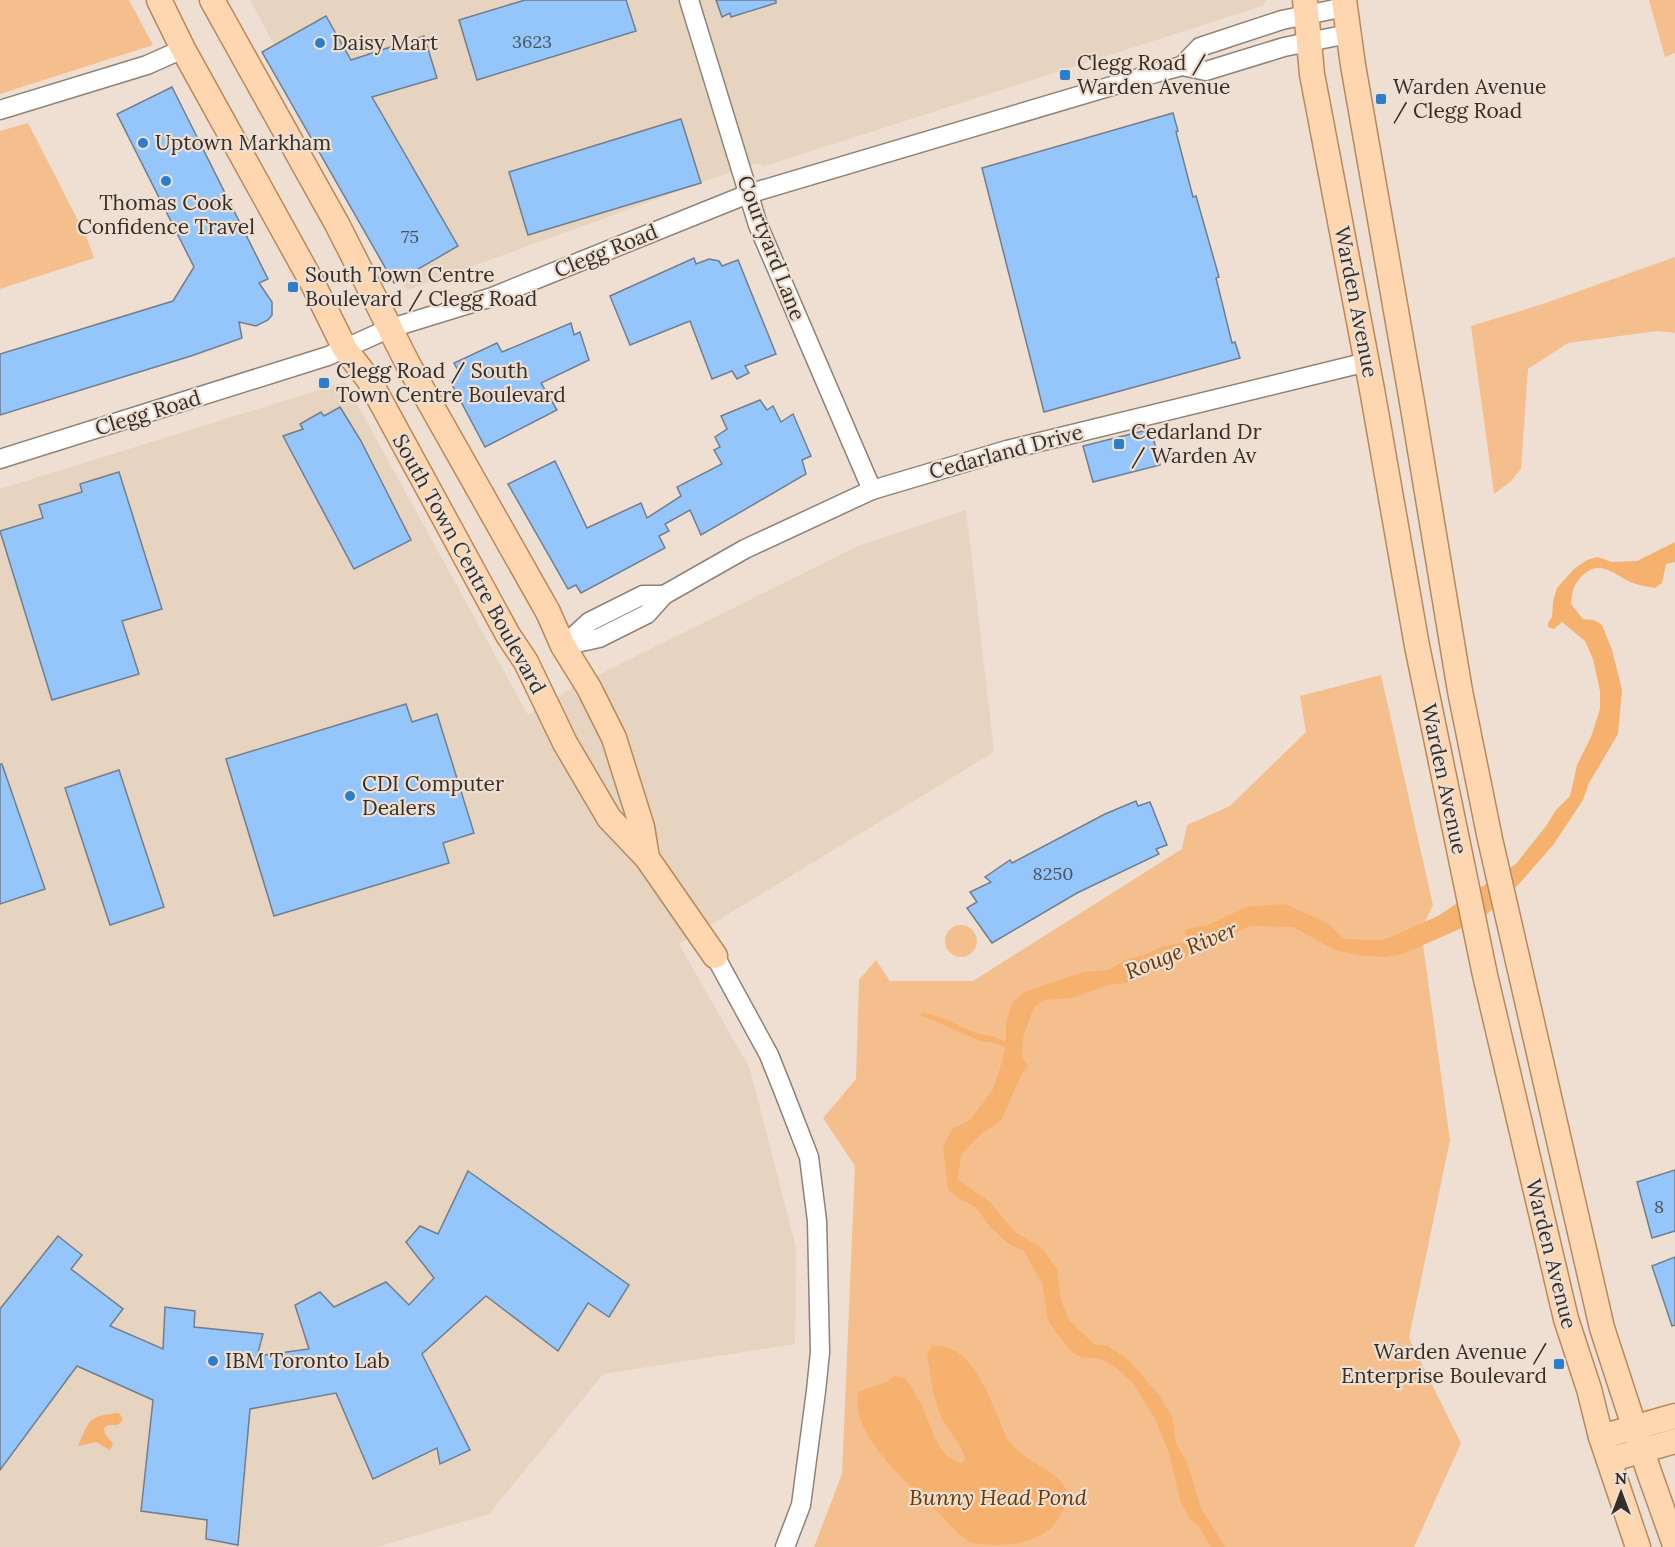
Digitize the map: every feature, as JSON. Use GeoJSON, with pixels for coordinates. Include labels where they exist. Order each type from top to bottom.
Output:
{"type":"FeatureCollection","features":[{"type":"Feature","properties":{"kind":"main road","name":"South Town Centre Boulevard"},"geometry":{"type":"LineString","coordinates":[[159,0],[183,49],[313,284],[345,350],[369,380],[503,626],[526,662],[565,743],[609,818],[647,858],[715,956]]}},
{"type":"Feature","properties":{"kind":"main road","name":"South Town Centre Boulevard"},"geometry":{"type":"LineString","coordinates":[[212,0],[337,224],[388,329],[548,612],[563,646],[589,688],[614,738],[642,827],[647,858]]}},
{"type":"Feature","properties":{"kind":"main road","name":"Warden Avenue"},"geometry":{"type":"LineString","coordinates":[[1345,3],[1348,34],[1458,680],[1490,839],[1602,1328],[1675,1545]]}},
{"type":"Feature","properties":{"kind":"main road","name":"Warden Avenue"},"geometry":{"type":"LineString","coordinates":[[1306,7],[1314,85],[1367,362],[1417,646],[1485,975],[1564,1308],[1601,1437],[1638,1547]]}},
{"type":"Feature","properties":{"kind":"main road","name":"Cedarland Drive"},"geometry":{"type":"LineString","coordinates":[[526,662],[563,646]]}},
{"type":"Feature","properties":{"kind":"main road"},"geometry":{"type":"LineString","coordinates":[[590,784],[608,778],[622,765]]}},
{"type":"Feature","properties":{"kind":"main road"},"geometry":{"type":"LineString","coordinates":[[1609,1460],[1675,1416]]}},
{"type":"Feature","properties":{"kind":"main road"},"geometry":{"type":"LineString","coordinates":[[1601,1437],[1675,1441]]}},
{"type":"Feature","properties":{"kind":"street","name":"Courtyard Lane"},"geometry":{"type":"LineString","coordinates":[[689,0],[758,225],[872,490]]}},
{"type":"Feature","properties":{"kind":"street","name":"Clegg Road"},"geometry":{"type":"LineString","coordinates":[[1182,66],[1200,46],[1282,20],[1306,7],[1345,3]]}},
{"type":"Feature","properties":{"kind":"street","name":"Clegg Road"},"geometry":{"type":"LineString","coordinates":[[0,459],[345,350],[388,329],[492,297],[748,194],[1182,66],[1206,71],[1284,47],[1348,34]]}},
{"type":"Feature","properties":{"kind":"street"},"geometry":{"type":"LineString","coordinates":[[0,110],[147,65],[183,49]]}},
{"type":"Feature","properties":{"kind":"street","name":"Cedarland Drive"},"geometry":{"type":"LineString","coordinates":[[563,646],[599,638],[647,614],[664,595],[745,549],[872,490],[1007,450],[1367,362]]}},
{"type":"Feature","properties":{"kind":"street"},"geometry":{"type":"LineString","coordinates":[[715,956],[769,1055],[783,1090],[809,1157],[816,1210],[820,1352],[801,1505],[785,1547]]}},
{"type":"Feature","properties":{"kind":"shaded area"},"geometry":{"type":"Polygon","coordinates":[[[0,0],[129,0],[153,45],[0,94],[0,0]]]}},
{"type":"Feature","properties":{"kind":"shaded area"},"geometry":{"type":"Polygon","coordinates":[[[250,0],[1267,0],[1262,6],[765,166],[756,163],[407,290],[250,0]]]}},
{"type":"Feature","properties":{"kind":"shaded area"},"geometry":{"type":"Polygon","coordinates":[[[1649,0],[1675,0],[1675,53],[1665,57],[1649,0]]]}},
{"type":"Feature","properties":{"kind":"shaded area"},"geometry":{"type":"Polygon","coordinates":[[[28,123],[86,236],[94,258],[0,289],[0,131],[28,123]]]}},
{"type":"Feature","properties":{"kind":"shaded area"},"geometry":{"type":"Polygon","coordinates":[[[1675,257],[1675,333],[1657,331],[1568,343],[1528,369],[1521,469],[1510,482],[1494,494],[1471,326],[1543,304],[1675,257]]]}},
{"type":"Feature","properties":{"kind":"shaded area"},"geometry":{"type":"Polygon","coordinates":[[[345,382],[528,715],[572,688],[858,546],[966,510],[994,752],[679,944],[750,1069],[796,1248],[795,1344],[603,1374],[489,1514],[377,1547],[0,1547],[0,489],[345,382]]]}},
{"type":"Feature","properties":{"kind":"shaded area"},"geometry":{"type":"Polygon","coordinates":[[[1381,675],[1433,905],[1421,930],[1450,1140],[1409,1338],[1461,1443],[1414,1547],[814,1547],[842,1474],[855,1166],[823,1118],[856,1079],[859,980],[876,960],[890,981],[973,981],[1182,849],[1187,825],[1230,806],[1306,732],[1300,696],[1381,675]]]}},
{"type":"Feature","properties":{"kind":"shaded area"},"geometry":{"type":"Polygon","coordinates":[[[961,925],[972,930],[977,941],[972,952],[961,957],[950,952],[945,941],[950,930],[961,925]]]}},
{"type":"Feature","properties":{"kind":"water","name":"Rouge River"},"geometry":{"type":"Polygon","coordinates":[[[1675,542],[1675,562],[1666,564],[1662,583],[1655,588],[1636,584],[1610,571],[1598,568],[1584,574],[1576,584],[1571,604],[1583,619],[1594,620],[1602,625],[1612,650],[1622,690],[1618,734],[1589,783],[1583,800],[1553,845],[1519,884],[1482,919],[1403,954],[1386,957],[1363,956],[1335,950],[1293,927],[1251,926],[1217,940],[1197,953],[1172,960],[1126,983],[1109,985],[1072,998],[1045,1000],[1034,1007],[1023,1037],[1022,1057],[1028,1065],[1020,1077],[1001,1121],[981,1134],[961,1155],[958,1180],[990,1202],[1015,1232],[1042,1248],[1057,1269],[1061,1300],[1069,1320],[1094,1344],[1108,1346],[1129,1360],[1159,1395],[1172,1417],[1176,1443],[1187,1462],[1201,1508],[1225,1547],[1211,1547],[1181,1503],[1169,1453],[1154,1417],[1132,1382],[1101,1359],[1081,1357],[1073,1353],[1048,1320],[1042,1283],[1024,1251],[1009,1244],[991,1228],[975,1207],[948,1190],[943,1147],[952,1129],[970,1120],[993,1089],[1005,1047],[980,1041],[918,1014],[924,1013],[939,1017],[1004,1042],[1012,1003],[1024,992],[1083,972],[1109,970],[1127,959],[1144,955],[1163,946],[1182,943],[1194,946],[1195,941],[1184,933],[1186,929],[1208,925],[1246,907],[1288,905],[1329,924],[1347,939],[1380,940],[1438,916],[1516,864],[1556,810],[1570,796],[1577,765],[1591,737],[1600,709],[1600,691],[1593,659],[1585,641],[1562,622],[1554,629],[1548,627],[1557,588],[1574,569],[1587,560],[1597,557],[1612,562],[1637,561],[1675,542]]]}},
{"type":"Feature","properties":{"kind":"water","name":"Bunny Head Pond"},"geometry":{"type":"Polygon","coordinates":[[[933,1345],[949,1348],[969,1363],[991,1400],[1012,1445],[1062,1483],[1067,1494],[1063,1510],[1055,1524],[1044,1533],[1015,1544],[982,1544],[968,1541],[898,1474],[884,1458],[862,1425],[858,1408],[859,1392],[886,1382],[894,1376],[905,1378],[920,1402],[940,1447],[953,1460],[962,1463],[965,1459],[964,1454],[944,1422],[934,1397],[927,1353],[933,1345]]]}},
{"type":"Feature","properties":{"kind":"water"},"geometry":{"type":"Polygon","coordinates":[[[119,1413],[123,1419],[118,1425],[108,1425],[104,1428],[105,1434],[113,1444],[110,1450],[96,1442],[78,1446],[91,1420],[119,1413]]]}},
{"type":"Feature","properties":{"kind":"building"},"geometry":{"type":"Polygon","coordinates":[[[525,0],[626,0],[636,31],[477,80],[459,20],[525,0]]]}},
{"type":"Feature","properties":{"kind":"building"},"geometry":{"type":"Polygon","coordinates":[[[716,0],[776,0],[776,3],[731,17],[730,13],[722,17],[716,0]]]}},
{"type":"Feature","properties":{"kind":"building"},"geometry":{"type":"Polygon","coordinates":[[[326,16],[351,60],[424,36],[437,78],[372,97],[458,246],[394,283],[262,52],[326,16]]]}},
{"type":"Feature","properties":{"kind":"building"},"geometry":{"type":"Polygon","coordinates":[[[172,87],[268,279],[259,283],[272,302],[272,315],[268,320],[256,326],[239,322],[242,338],[0,415],[0,354],[173,301],[194,267],[117,114],[172,87]]]}},
{"type":"Feature","properties":{"kind":"building"},"geometry":{"type":"Polygon","coordinates":[[[1173,113],[1193,197],[1196,196],[1219,277],[1216,278],[1232,343],[1235,342],[1240,358],[1044,412],[982,168],[1173,113]]]}},
{"type":"Feature","properties":{"kind":"building"},"geometry":{"type":"Polygon","coordinates":[[[681,119],[701,183],[528,235],[509,172],[681,119]]]}},
{"type":"Feature","properties":{"kind":"building"},"geometry":{"type":"Polygon","coordinates":[[[694,258],[696,264],[709,259],[719,261],[722,266],[738,260],[776,354],[745,366],[749,373],[737,379],[732,371],[712,379],[690,321],[630,345],[610,296],[694,258]]]}},
{"type":"Feature","properties":{"kind":"building"},"geometry":{"type":"Polygon","coordinates":[[[571,323],[574,335],[580,332],[589,360],[541,383],[557,410],[485,447],[450,381],[460,374],[454,363],[497,343],[502,352],[571,323]]]}},
{"type":"Feature","properties":{"kind":"building"},"geometry":{"type":"Polygon","coordinates":[[[760,400],[767,410],[773,406],[781,422],[793,414],[811,456],[802,460],[806,474],[701,535],[690,510],[665,524],[669,531],[659,536],[665,548],[581,593],[576,585],[568,589],[508,484],[555,461],[587,528],[641,503],[647,518],[681,496],[677,487],[722,464],[714,450],[720,447],[715,437],[727,429],[721,416],[760,400]]]}},
{"type":"Feature","properties":{"kind":"building"},"geometry":{"type":"Polygon","coordinates":[[[340,407],[361,441],[411,540],[354,569],[283,436],[303,429],[300,424],[321,412],[324,416],[340,407]]]}},
{"type":"Feature","properties":{"kind":"building"},"geometry":{"type":"Polygon","coordinates":[[[1151,429],[1160,465],[1093,482],[1083,446],[1151,429]]]}},
{"type":"Feature","properties":{"kind":"building"},"geometry":{"type":"Polygon","coordinates":[[[119,472],[162,609],[122,621],[139,674],[52,700],[0,531],[43,518],[39,505],[82,492],[80,484],[119,472]]]}},
{"type":"Feature","properties":{"kind":"building","name":"CDI Computer Dealers"},"geometry":{"type":"Polygon","coordinates":[[[406,704],[412,722],[437,714],[474,833],[443,843],[449,863],[274,916],[226,759],[406,704]]]}},
{"type":"Feature","properties":{"kind":"building"},"geometry":{"type":"Polygon","coordinates":[[[0,764],[2,764],[45,889],[0,904],[0,764]]]}},
{"type":"Feature","properties":{"kind":"building"},"geometry":{"type":"Polygon","coordinates":[[[119,770],[164,907],[110,925],[65,788],[119,770]]]}},
{"type":"Feature","properties":{"kind":"building"},"geometry":{"type":"Polygon","coordinates":[[[1136,801],[1138,806],[1150,802],[1167,845],[1156,849],[1159,854],[1077,893],[992,943],[967,908],[977,902],[970,892],[991,882],[985,877],[1010,860],[1012,863],[1105,814],[1136,801]]]}},
{"type":"Feature","properties":{"kind":"building"},"geometry":{"type":"Polygon","coordinates":[[[1675,1170],[1675,1231],[1652,1238],[1637,1182],[1675,1170]]]}},
{"type":"Feature","properties":{"kind":"building","name":"IBM Toronto Lab"},"geometry":{"type":"Polygon","coordinates":[[[468,1171],[629,1285],[609,1317],[588,1303],[558,1351],[486,1296],[422,1354],[470,1450],[440,1464],[437,1448],[373,1479],[336,1393],[250,1409],[238,1545],[206,1539],[207,1520],[141,1511],[153,1400],[77,1366],[0,1470],[0,1309],[58,1236],[82,1255],[71,1269],[123,1309],[110,1326],[163,1349],[165,1307],[195,1311],[194,1327],[263,1334],[257,1356],[309,1349],[295,1305],[320,1292],[334,1307],[386,1282],[409,1305],[434,1278],[406,1242],[420,1226],[438,1234],[468,1171]]]}},
{"type":"Feature","properties":{"kind":"building"},"geometry":{"type":"Polygon","coordinates":[[[1675,1257],[1675,1325],[1672,1326],[1652,1266],[1675,1257]]]}},
{"type":"Feature","properties":{"kind":"place","name":"Daisy Mart"},"geometry":{"type":"Point","coordinates":[320,43]}},
{"type":"Feature","properties":{"kind":"place","name":"Clegg Road / Warden Avenue"},"geometry":{"type":"Point","coordinates":[1065,75]}},
{"type":"Feature","properties":{"kind":"place","name":"Warden Avenue / Clegg Road"},"geometry":{"type":"Point","coordinates":[1381,99]}},
{"type":"Feature","properties":{"kind":"place","name":"Uptown Markham"},"geometry":{"type":"Point","coordinates":[143,143]}},
{"type":"Feature","properties":{"kind":"place","name":"Thomas Cook Confidence Travel"},"geometry":{"type":"Point","coordinates":[166,181]}},
{"type":"Feature","properties":{"kind":"place","name":"South Town Centre Boulevard / Clegg Road"},"geometry":{"type":"Point","coordinates":[293,287]}},
{"type":"Feature","properties":{"kind":"place","name":"Clegg Road / South Town Centre Boulevard"},"geometry":{"type":"Point","coordinates":[324,383]}},
{"type":"Feature","properties":{"kind":"place","name":"Cedarland Dr / Warden Av"},"geometry":{"type":"Point","coordinates":[1119,444]}},
{"type":"Feature","properties":{"kind":"place","name":"CDI Computer Dealers"},"geometry":{"type":"Point","coordinates":[350,796]}},
{"type":"Feature","properties":{"kind":"place","name":"IBM Toronto Lab"},"geometry":{"type":"Point","coordinates":[213,1361]}},
{"type":"Feature","properties":{"kind":"place","name":"Warden Avenue / Enterprise Boulevard"},"geometry":{"type":"Point","coordinates":[1559,1364]}}]}
